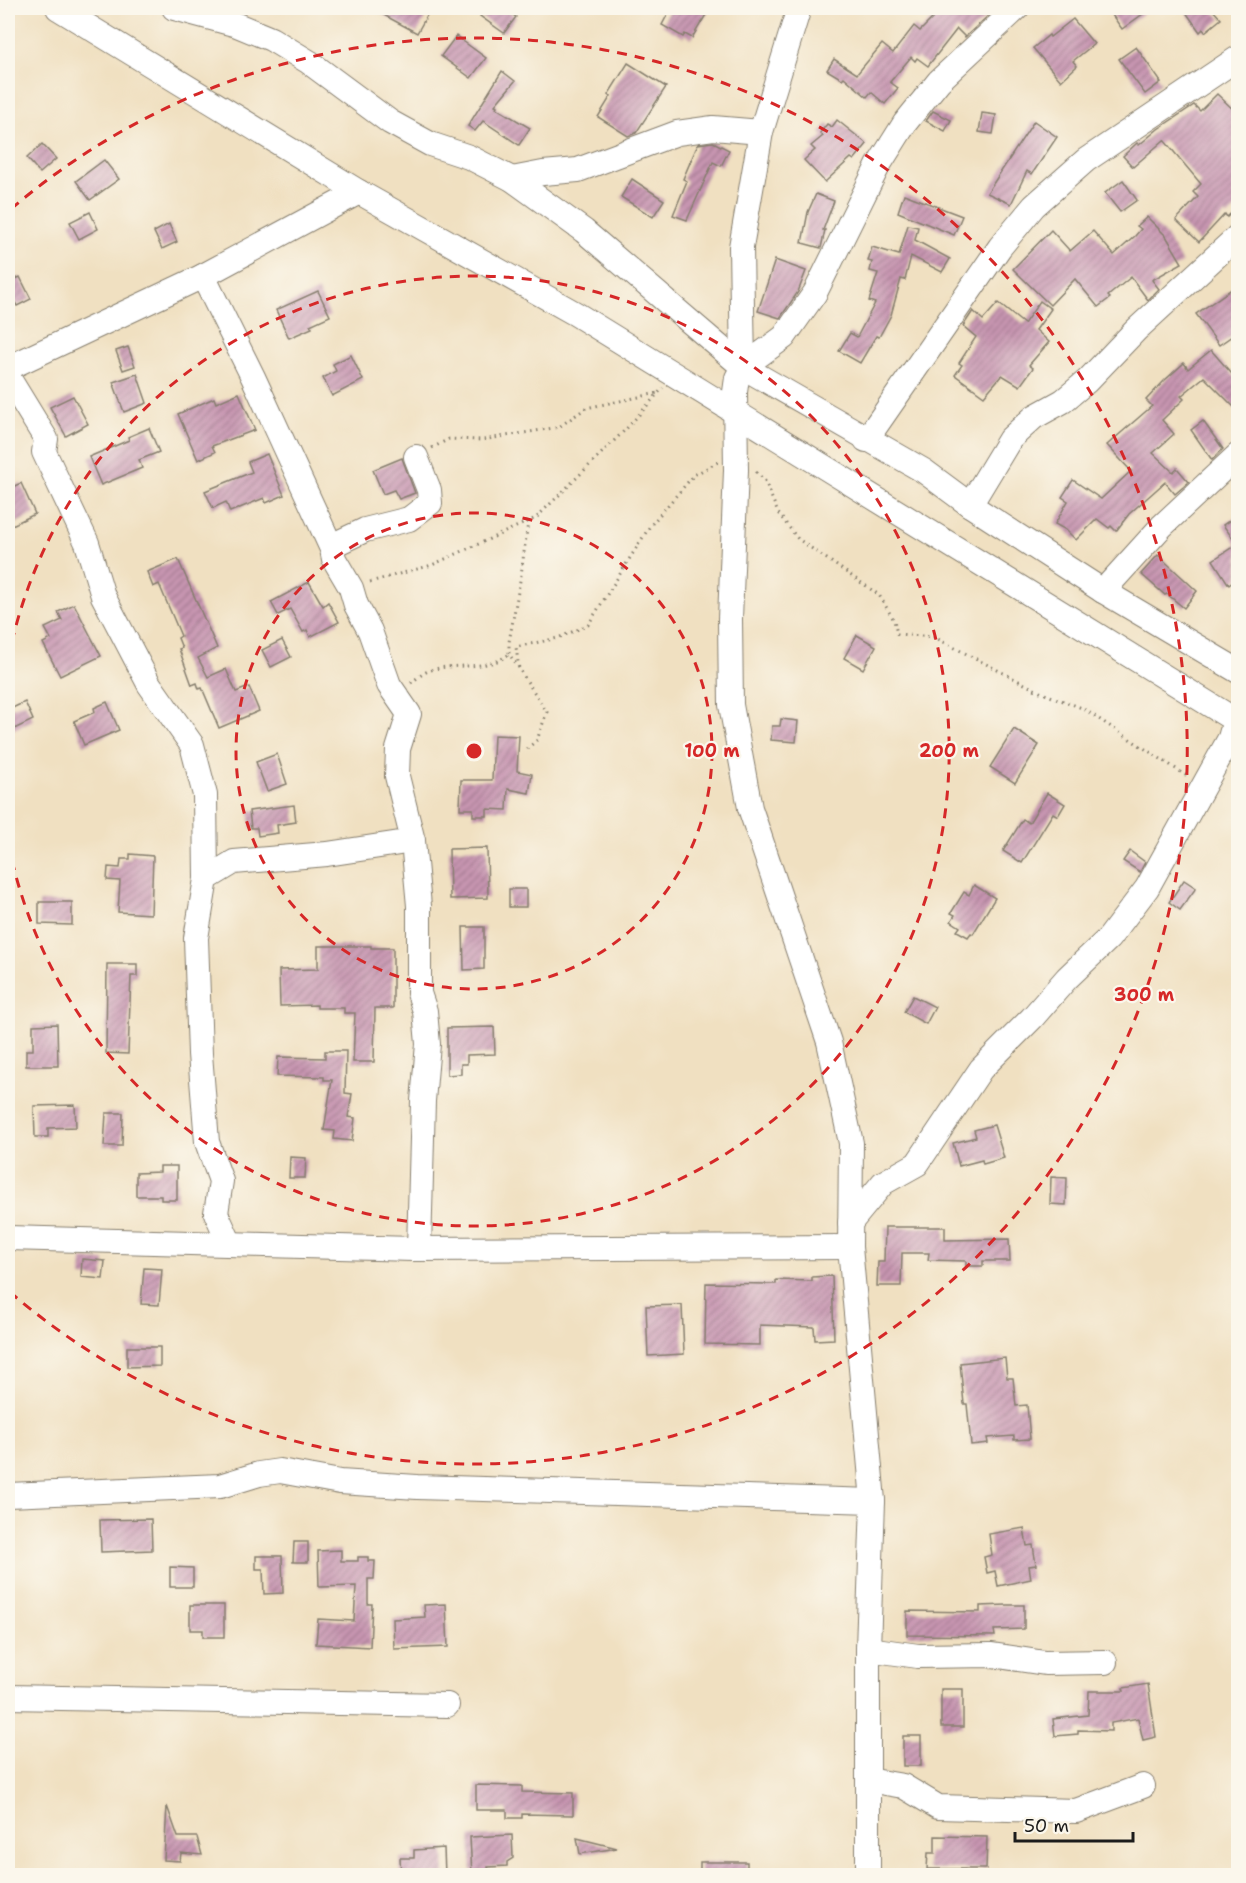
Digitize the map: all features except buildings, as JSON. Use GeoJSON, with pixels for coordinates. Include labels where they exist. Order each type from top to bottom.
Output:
{"type":"FeatureCollection","features":[{"type":"Feature","properties":{"kind":"street"},"geometry":{"type":"LineString","coordinates":[[58,8],[359,192],[576,314],[666,383],[736,412],[1237,721],[1230,738],[1147,888],[1109,938],[1067,978],[1032,1018],[981,1069],[917,1164],[883,1183],[850,1223]]}},
{"type":"Feature","properties":{"kind":"street"},"geometry":{"type":"LineString","coordinates":[[174,8],[237,25],[271,39],[309,62],[390,122],[430,144],[469,157],[512,179],[584,231],[743,368],[924,471],[970,505],[1103,591],[1239,671]]}},
{"type":"Feature","properties":{"kind":"street"},"geometry":{"type":"LineString","coordinates":[[743,368],[741,247],[761,132],[799,8]]}},
{"type":"Feature","properties":{"kind":"street"},"geometry":{"type":"LineString","coordinates":[[868,1875],[868,1649],[873,1502],[850,1247],[851,1143],[829,1042],[750,808],[731,705],[730,619],[736,453],[735,392],[737,378],[743,368],[784,337],[815,293],[878,166],[905,123],[939,81],[1017,8]]}},
{"type":"Feature","properties":{"kind":"street"},"geometry":{"type":"LineString","coordinates":[[866,440],[1000,247],[1034,206],[1086,160],[1239,58]]}},
{"type":"Feature","properties":{"kind":"street"},"geometry":{"type":"LineString","coordinates":[[512,179],[578,170],[677,133],[713,128],[761,132]]}},
{"type":"Feature","properties":{"kind":"street"},"geometry":{"type":"LineString","coordinates":[[8,368],[204,276],[359,192]]}},
{"type":"Feature","properties":{"kind":"street"},"geometry":{"type":"LineString","coordinates":[[970,505],[1011,439],[1034,417],[1064,401],[1087,381],[1136,330],[1239,236]]}},
{"type":"Feature","properties":{"kind":"street"},"geometry":{"type":"LineString","coordinates":[[204,276],[331,546],[334,559],[351,588],[356,605],[370,631],[389,685],[409,714],[398,749],[397,776],[413,842],[419,906],[419,993],[425,1011],[428,1044],[423,1101],[418,1249]]}},
{"type":"Feature","properties":{"kind":"street"},"geometry":{"type":"LineString","coordinates":[[8,377],[46,439],[44,452],[87,543],[103,596],[149,684],[192,745],[205,795],[206,879],[196,938],[200,1054],[207,1142],[221,1181],[216,1213],[230,1244]]}},
{"type":"Feature","properties":{"kind":"street"},"geometry":{"type":"LineString","coordinates":[[1103,591],[1162,526],[1239,455]]}},
{"type":"Feature","properties":{"kind":"street"},"geometry":{"type":"LineString","coordinates":[[331,546],[365,530],[409,519],[430,503],[429,490],[416,457]]}},
{"type":"Feature","properties":{"kind":"street"},"geometry":{"type":"LineString","coordinates":[[206,879],[234,862],[327,854],[413,842]]}},
{"type":"Feature","properties":{"kind":"street"},"geometry":{"type":"LineString","coordinates":[[8,1238],[418,1249],[850,1247]]}},
{"type":"Feature","properties":{"kind":"street"},"geometry":{"type":"LineString","coordinates":[[8,1495],[220,1486],[259,1474],[280,1471],[340,1482],[873,1502]]}},
{"type":"Feature","properties":{"kind":"street"},"geometry":{"type":"LineString","coordinates":[[868,1649],[918,1656],[992,1655],[1045,1663],[1105,1662]]}},
{"type":"Feature","properties":{"kind":"street"},"geometry":{"type":"LineString","coordinates":[[8,1697],[447,1705]]}},
{"type":"Feature","properties":{"kind":"street"},"geometry":{"type":"LineString","coordinates":[[868,1780],[903,1786],[938,1807],[1076,1811],[1143,1786]]}},
{"type":"Feature","properties":{"kind":"path"},"geometry":{"type":"LineString","coordinates":[[416,457],[449,440],[483,440],[559,427],[586,408],[666,383]]}},
{"type":"Feature","properties":{"kind":"path"},"geometry":{"type":"LineString","coordinates":[[351,588],[432,565],[536,518],[627,429],[666,383]]}},
{"type":"Feature","properties":{"kind":"path"},"geometry":{"type":"LineString","coordinates":[[519,669],[516,647],[558,638],[588,625],[650,526],[694,475],[736,453],[765,481],[778,513],[798,539],[879,595],[894,620],[897,634],[934,637],[1042,693],[1082,708],[1203,786]]}},
{"type":"Feature","properties":{"kind":"path"},"geometry":{"type":"LineString","coordinates":[[527,749],[537,740],[547,712],[509,654],[508,642],[521,575],[528,522]]}},
{"type":"Feature","properties":{"kind":"path"},"geometry":{"type":"LineString","coordinates":[[394,692],[430,670],[485,665],[509,654]]}}]}
